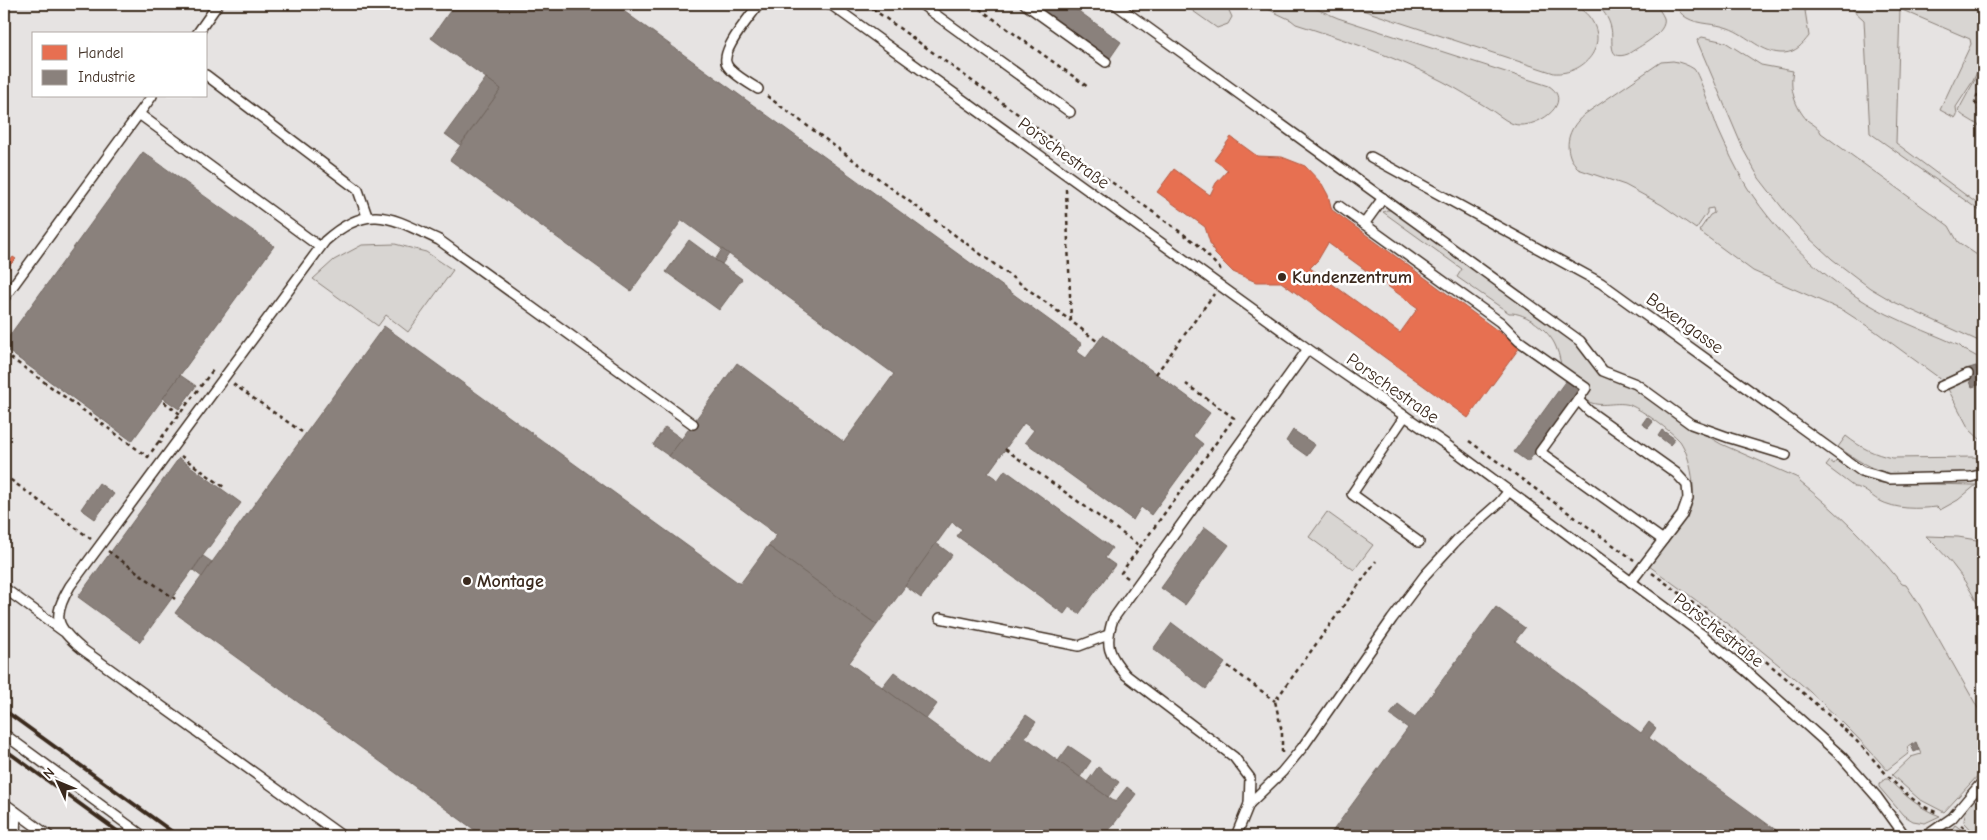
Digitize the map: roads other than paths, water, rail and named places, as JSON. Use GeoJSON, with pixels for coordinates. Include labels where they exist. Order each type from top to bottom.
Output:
{"type":"FeatureCollection","features":[{"type":"Feature","properties":{"kind":"lane"},"geometry":{"type":"LineString","coordinates":[[198,32],[218,4]]}},
{"type":"Feature","properties":{"kind":"lane"},"geometry":{"type":"LineString","coordinates":[[758,89],[731,69],[726,64],[725,57],[728,47],[759,4]]}},
{"type":"Feature","properties":{"kind":"lane","name":"Porschestraße"},"geometry":{"type":"LineString","coordinates":[[830,4],[1308,349],[1509,491],[1700,633],[1745,670],[1841,756],[1877,797],[1905,836]]}},
{"type":"Feature","properties":{"kind":"lane"},"geometry":{"type":"LineString","coordinates":[[921,4],[1070,112]]}},
{"type":"Feature","properties":{"kind":"lane"},"geometry":{"type":"LineString","coordinates":[[1025,4],[1106,62]]}},
{"type":"Feature","properties":{"kind":"lane"},"geometry":{"type":"LineString","coordinates":[[1115,4],[1580,341],[1603,370],[1636,384],[1691,424],[1786,454]]}},
{"type":"Feature","properties":{"kind":"lane"},"geometry":{"type":"LineString","coordinates":[[208,77],[358,190],[367,216]]}},
{"type":"Feature","properties":{"kind":"lane"},"geometry":{"type":"LineString","coordinates":[[4,298],[151,98]]}},
{"type":"Feature","properties":{"kind":"lane"},"geometry":{"type":"LineString","coordinates":[[139,114],[320,247]]}},
{"type":"Feature","properties":{"kind":"lane","name":"Boxengasse"},"geometry":{"type":"LineString","coordinates":[[1371,157],[1601,283],[1861,471],[1889,479],[1971,477],[1983,474]]}},
{"type":"Feature","properties":{"kind":"lane"},"geometry":{"type":"LineString","coordinates":[[1364,224],[1383,198]]}},
{"type":"Feature","properties":{"kind":"lane"},"geometry":{"type":"LineString","coordinates":[[1339,206],[1500,322],[1519,341],[1586,388],[1540,452],[1663,540]]}},
{"type":"Feature","properties":{"kind":"lane"},"geometry":{"type":"LineString","coordinates":[[63,631],[59,624],[61,603],[70,586],[100,545],[320,247],[334,233],[352,222],[367,216],[381,216],[402,222],[438,240],[693,424]]}},
{"type":"Feature","properties":{"kind":"lane"},"geometry":{"type":"LineString","coordinates":[[1236,836],[1249,804],[1250,778],[1234,757],[1126,675],[1116,663],[1109,648],[1108,635],[1113,619],[1308,349]]}},
{"type":"Feature","properties":{"kind":"lane"},"geometry":{"type":"LineString","coordinates":[[1940,387],[1968,374]]}},
{"type":"Feature","properties":{"kind":"lane"},"geometry":{"type":"LineString","coordinates":[[1578,400],[1676,473],[1687,485],[1688,498],[1682,515],[1631,582]]}},
{"type":"Feature","properties":{"kind":"lane"},"geometry":{"type":"LineString","coordinates":[[1404,416],[1352,494],[1419,542]]}},
{"type":"Feature","properties":{"kind":"lane"},"geometry":{"type":"LineString","coordinates":[[1249,804],[1282,772],[1302,748],[1425,574],[1457,540],[1509,491]]}},
{"type":"Feature","properties":{"kind":"lane"},"geometry":{"type":"LineString","coordinates":[[4,588],[63,631],[82,649],[342,836]]}},
{"type":"Feature","properties":{"kind":"lane"},"geometry":{"type":"LineString","coordinates":[[940,618],[1079,646],[1108,635]]}},
{"type":"Feature","properties":{"kind":"lane"},"geometry":{"type":"LineString","coordinates":[[4,734],[143,836]]}},
{"type":"Feature","properties":{"kind":"lane"},"geometry":{"type":"LineString","coordinates":[[1926,836],[1952,818],[1983,781]]}},
{"type":"Feature","properties":{"kind":"lane"},"geometry":{"type":"LineString","coordinates":[[4,803],[49,836]]}},
{"type":"Feature","properties":{"kind":"lane"},"geometry":{"type":"LineString","coordinates":[[15,836],[16,812]]}},
{"type":"Feature","properties":{"kind":"railway"},"geometry":{"type":"LineString","coordinates":[[4,710],[178,836]]}},
{"type":"Feature","properties":{"kind":"railway"},"geometry":{"type":"LineString","coordinates":[[4,749],[124,836]]}},
{"type":"Feature","properties":{"kind":"place","name":"Kundenzentrum"},"geometry":{"type":"Point","coordinates":[1282,277]}},
{"type":"Feature","properties":{"kind":"place","name":"Montage"},"geometry":{"type":"Point","coordinates":[467,581]}}]}
